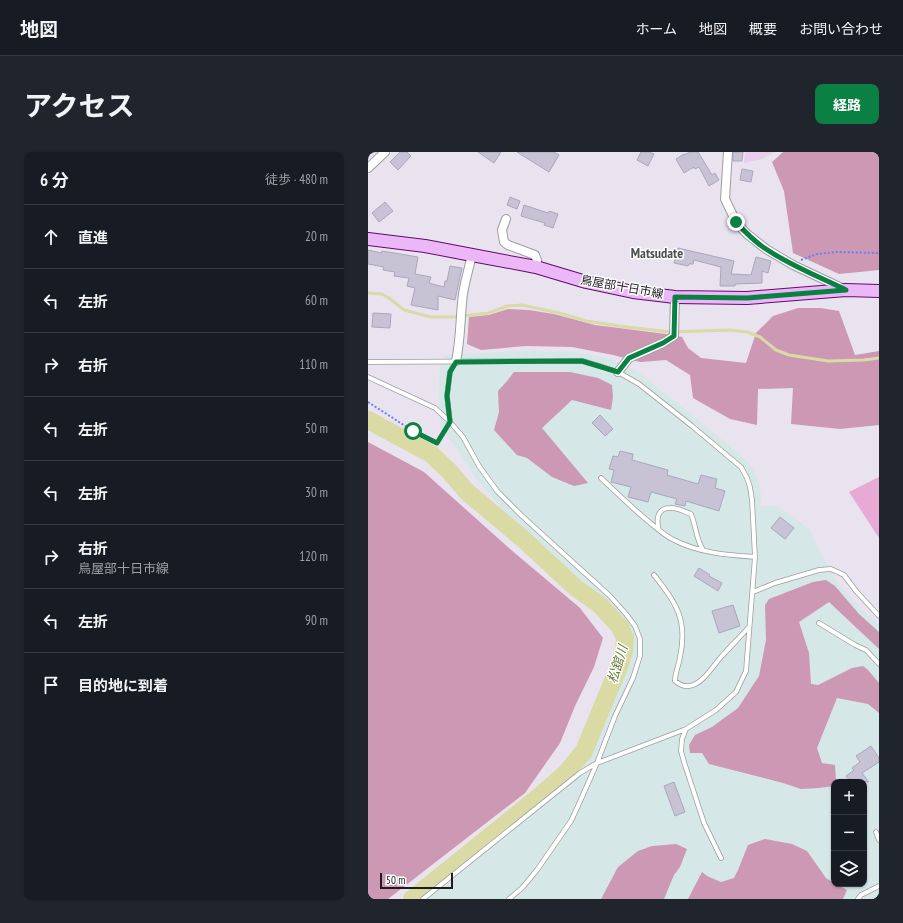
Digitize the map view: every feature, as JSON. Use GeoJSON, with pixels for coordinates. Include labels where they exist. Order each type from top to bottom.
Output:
{"type":"FeatureCollection","features":[{"type":"Feature","properties":{"kind":"main road","name":"鳥屋部十日市線"},"geometry":{"type":"LineString","coordinates":[[368,239],[425,246],[536,267],[586,282],[633,292],[675,297],[747,298],[846,290],[879,291]]}},
{"type":"Feature","properties":{"kind":"street"},"geometry":{"type":"LineString","coordinates":[[368,168],[385,152]]}},
{"type":"Feature","properties":{"kind":"street"},"geometry":{"type":"LineString","coordinates":[[728,152],[725,199],[736,222],[747,234],[766,249],[793,265],[846,290]]}},
{"type":"Feature","properties":{"kind":"street"},"geometry":{"type":"LineString","coordinates":[[506,219],[502,230],[504,242],[508,245],[535,255],[537,260],[536,267]]}},
{"type":"Feature","properties":{"kind":"street"},"geometry":{"type":"LineString","coordinates":[[456,362],[464,292],[472,255]]}},
{"type":"Feature","properties":{"kind":"street"},"geometry":{"type":"LineString","coordinates":[[618,372],[629,358],[663,343],[674,336],[675,297]]}},
{"type":"Feature","properties":{"kind":"lane"},"geometry":{"type":"LineString","coordinates":[[368,362],[582,361],[618,372],[639,384],[741,467],[747,478],[751,493],[755,557],[753,592],[746,671],[736,692],[716,710],[686,729],[597,763],[580,773],[424,899]]}},
{"type":"Feature","properties":{"kind":"lane"},"geometry":{"type":"LineString","coordinates":[[450,422],[447,396],[450,372],[456,362]]}},
{"type":"Feature","properties":{"kind":"lane"},"geometry":{"type":"LineString","coordinates":[[368,378],[435,408],[450,422],[463,438],[479,466],[497,491],[522,516],[610,596],[635,626],[640,639],[640,656],[632,678],[571,821],[537,870],[522,888],[509,899]]}},
{"type":"Feature","properties":{"kind":"lane"},"geometry":{"type":"LineString","coordinates":[[601,478],[643,517],[673,540],[695,548],[721,554],[755,557]]}},
{"type":"Feature","properties":{"kind":"lane"},"geometry":{"type":"LineString","coordinates":[[659,530],[656,522],[658,515],[662,510],[670,508],[692,514],[696,535],[703,550]]}},
{"type":"Feature","properties":{"kind":"lane"},"geometry":{"type":"LineString","coordinates":[[753,592],[819,570],[831,569],[844,575],[856,591],[879,616]]}},
{"type":"Feature","properties":{"kind":"lane"},"geometry":{"type":"LineString","coordinates":[[654,575],[673,600],[682,621],[683,638],[680,658],[675,674],[675,681],[680,685],[689,686],[698,682],[711,670],[720,658],[750,627]]}},
{"type":"Feature","properties":{"kind":"lane"},"geometry":{"type":"LineString","coordinates":[[819,623],[866,650],[879,664]]}},
{"type":"Feature","properties":{"kind":"lane"},"geometry":{"type":"LineString","coordinates":[[686,729],[682,739],[681,751],[704,823],[721,858]]}},
{"type":"Feature","properties":{"kind":"lane"},"geometry":{"type":"LineString","coordinates":[[876,832],[879,840]]}},
{"type":"Feature","properties":{"kind":"lane"},"geometry":{"type":"LineString","coordinates":[[858,899],[862,895],[879,886]]}},
{"type":"Feature","properties":{"kind":"path"},"geometry":{"type":"LineString","coordinates":[[793,265],[799,260],[817,254],[837,252],[879,253]]}},
{"type":"Feature","properties":{"kind":"path"},"geometry":{"type":"LineString","coordinates":[[368,402],[413,431],[437,443],[450,422]]}},
{"type":"Feature","properties":{"kind":"shaded area"},"geometry":{"type":"Polygon","coordinates":[[[745,152],[775,152],[762,159],[744,163],[745,152]]]}},
{"type":"Feature","properties":{"kind":"shaded area"},"geometry":{"type":"Polygon","coordinates":[[[783,152],[879,152],[879,270],[839,274],[793,253],[784,191],[772,162],[783,152]]]}},
{"type":"Feature","properties":{"kind":"shaded area"},"geometry":{"type":"Polygon","coordinates":[[[798,308],[821,308],[839,311],[855,355],[879,351],[879,425],[840,429],[791,424],[793,388],[758,389],[757,425],[730,419],[693,398],[690,375],[666,360],[640,362],[572,347],[526,346],[481,350],[467,344],[469,317],[489,315],[508,309],[529,310],[554,314],[595,325],[682,337],[688,348],[701,358],[746,363],[756,333],[773,316],[798,308]]]}},
{"type":"Feature","properties":{"kind":"shaded area"},"geometry":{"type":"Polygon","coordinates":[[[526,351],[574,352],[611,359],[638,372],[745,459],[754,470],[760,488],[761,506],[778,506],[810,530],[838,583],[860,608],[879,625],[879,899],[420,899],[572,773],[587,756],[632,655],[631,637],[626,623],[618,611],[516,523],[476,478],[440,426],[439,373],[445,355],[526,351]]]}},
{"type":"Feature","properties":{"kind":"shaded area"},"geometry":{"type":"Polygon","coordinates":[[[514,372],[570,372],[598,378],[612,385],[613,397],[611,410],[572,400],[542,428],[588,483],[574,486],[552,477],[527,458],[517,455],[494,430],[499,412],[498,391],[514,372]]]}},
{"type":"Feature","properties":{"kind":"shaded area"},"geometry":{"type":"Polygon","coordinates":[[[368,442],[424,472],[510,549],[580,608],[603,638],[594,667],[575,706],[560,743],[525,793],[388,899],[368,899],[368,442]]]}},
{"type":"Feature","properties":{"kind":"shaded area"},"geometry":{"type":"Polygon","coordinates":[[[879,477],[879,538],[849,492],[879,477]]]}},
{"type":"Feature","properties":{"kind":"shaded area"},"geometry":{"type":"Polygon","coordinates":[[[826,580],[835,586],[859,614],[879,632],[879,649],[829,602],[799,622],[809,653],[811,684],[818,685],[852,668],[863,666],[879,683],[879,713],[868,704],[837,698],[817,748],[822,763],[835,765],[836,779],[831,779],[831,786],[801,789],[709,764],[702,753],[690,753],[689,745],[695,735],[712,727],[738,708],[759,676],[766,640],[765,605],[769,599],[813,582],[826,580]]]}},
{"type":"Feature","properties":{"kind":"shaded area"},"geometry":{"type":"Polygon","coordinates":[[[765,839],[792,844],[807,851],[826,878],[831,881],[831,887],[842,887],[847,890],[843,899],[688,899],[702,872],[707,876],[721,882],[734,878],[748,845],[765,839]]]}},
{"type":"Feature","properties":{"kind":"shaded area"},"geometry":{"type":"Polygon","coordinates":[[[676,844],[687,849],[664,899],[601,899],[618,867],[638,851],[652,846],[676,844]]]}},
{"type":"Feature","properties":{"kind":"building"},"geometry":{"type":"Polygon","coordinates":[[[400,152],[407,152],[411,156],[398,170],[390,162],[400,152]]]}},
{"type":"Feature","properties":{"kind":"building"},"geometry":{"type":"Polygon","coordinates":[[[478,152],[501,152],[494,163],[478,152]]]}},
{"type":"Feature","properties":{"kind":"building"},"geometry":{"type":"Polygon","coordinates":[[[517,152],[554,152],[559,155],[549,172],[517,152]]]}},
{"type":"Feature","properties":{"kind":"building"},"geometry":{"type":"Polygon","coordinates":[[[641,152],[649,152],[654,154],[648,166],[637,160],[641,152]]]}},
{"type":"Feature","properties":{"kind":"building"},"geometry":{"type":"Polygon","coordinates":[[[690,152],[698,152],[712,175],[715,173],[719,180],[709,186],[699,167],[695,169],[694,167],[684,173],[676,159],[690,152]]]}},
{"type":"Feature","properties":{"kind":"building"},"geometry":{"type":"Polygon","coordinates":[[[733,152],[743,152],[742,161],[733,161],[733,152]]]}},
{"type":"Feature","properties":{"kind":"building"},"geometry":{"type":"Polygon","coordinates":[[[742,169],[753,171],[751,182],[740,180],[742,169]]]}},
{"type":"Feature","properties":{"kind":"building"},"geometry":{"type":"Polygon","coordinates":[[[510,197],[520,201],[517,209],[507,205],[510,197]]]}},
{"type":"Feature","properties":{"kind":"building"},"geometry":{"type":"Polygon","coordinates":[[[385,202],[393,211],[379,222],[372,213],[385,202]]]}},
{"type":"Feature","properties":{"kind":"building"},"geometry":{"type":"Polygon","coordinates":[[[524,205],[548,213],[549,211],[558,214],[553,228],[544,225],[545,223],[521,216],[524,205]]]}},
{"type":"Feature","properties":{"kind":"building"},"geometry":{"type":"Polygon","coordinates":[[[678,248],[734,261],[731,274],[751,275],[756,257],[771,261],[768,273],[762,271],[762,283],[720,286],[721,267],[694,260],[693,264],[689,264],[688,266],[674,263],[678,248]]]}},
{"type":"Feature","properties":{"kind":"building"},"geometry":{"type":"Polygon","coordinates":[[[368,250],[418,257],[415,274],[431,277],[429,283],[444,287],[445,281],[447,281],[450,266],[462,268],[455,300],[438,296],[438,310],[411,305],[415,288],[407,286],[409,278],[394,276],[395,272],[383,270],[384,267],[368,264],[368,250]]]}},
{"type":"Feature","properties":{"kind":"building"},"geometry":{"type":"Polygon","coordinates":[[[373,313],[391,314],[390,328],[372,327],[373,313]]]}},
{"type":"Feature","properties":{"kind":"building"},"geometry":{"type":"Polygon","coordinates":[[[600,415],[613,429],[605,436],[592,423],[600,415]]]}},
{"type":"Feature","properties":{"kind":"building"},"geometry":{"type":"Polygon","coordinates":[[[620,451],[633,454],[632,460],[668,470],[667,475],[698,484],[701,475],[717,479],[715,488],[725,491],[719,511],[686,501],[685,506],[675,504],[677,499],[651,492],[648,502],[628,497],[631,487],[611,482],[614,470],[609,469],[613,456],[618,457],[620,451]]]}},
{"type":"Feature","properties":{"kind":"building"},"geometry":{"type":"Polygon","coordinates":[[[780,517],[794,528],[785,539],[771,528],[780,517]]]}},
{"type":"Feature","properties":{"kind":"building"},"geometry":{"type":"Polygon","coordinates":[[[699,568],[710,575],[709,576],[722,583],[718,591],[694,576],[699,568]]]}},
{"type":"Feature","properties":{"kind":"building"},"geometry":{"type":"Polygon","coordinates":[[[733,605],[740,626],[719,633],[712,611],[733,605]]]}},
{"type":"Feature","properties":{"kind":"building"},"geometry":{"type":"Polygon","coordinates":[[[871,746],[879,758],[879,762],[862,773],[867,779],[848,779],[846,776],[854,770],[852,768],[860,762],[856,756],[871,746]]]}},
{"type":"Feature","properties":{"kind":"building"},"geometry":{"type":"Polygon","coordinates":[[[674,782],[685,812],[675,816],[664,786],[674,782]]]}},
{"type":"Feature","properties":{"kind":"waterway"},"geometry":{"type":"LineString","coordinates":[[368,293],[382,294],[404,310],[431,317],[453,317],[489,313],[507,306],[522,305],[587,321],[619,326],[670,332],[729,330],[747,332],[760,337],[776,350],[789,355],[828,361],[879,358]]}},
{"type":"Feature","properties":{"kind":"waterway","name":"松舘川"},"geometry":{"type":"LineString","coordinates":[[368,420],[431,454],[449,471],[467,492],[523,539],[576,588],[600,605],[620,627],[625,638],[624,651],[620,664],[584,751],[567,772],[541,795],[412,899]]}},
{"type":"Feature","properties":{"kind":"district","name":"Matsudate"},"geometry":{"type":"Point","coordinates":[657,253]}},
{"type":"Feature","properties":{"kind":"route"},"geometry":{"type":"LineString","coordinates":[[413,431],[437,443],[450,422],[447,396],[450,372],[456,362],[582,361],[618,372],[629,358],[663,343],[674,336],[675,297],[747,298],[846,290],[793,265],[766,249],[747,234],[736,222]]}}]}
